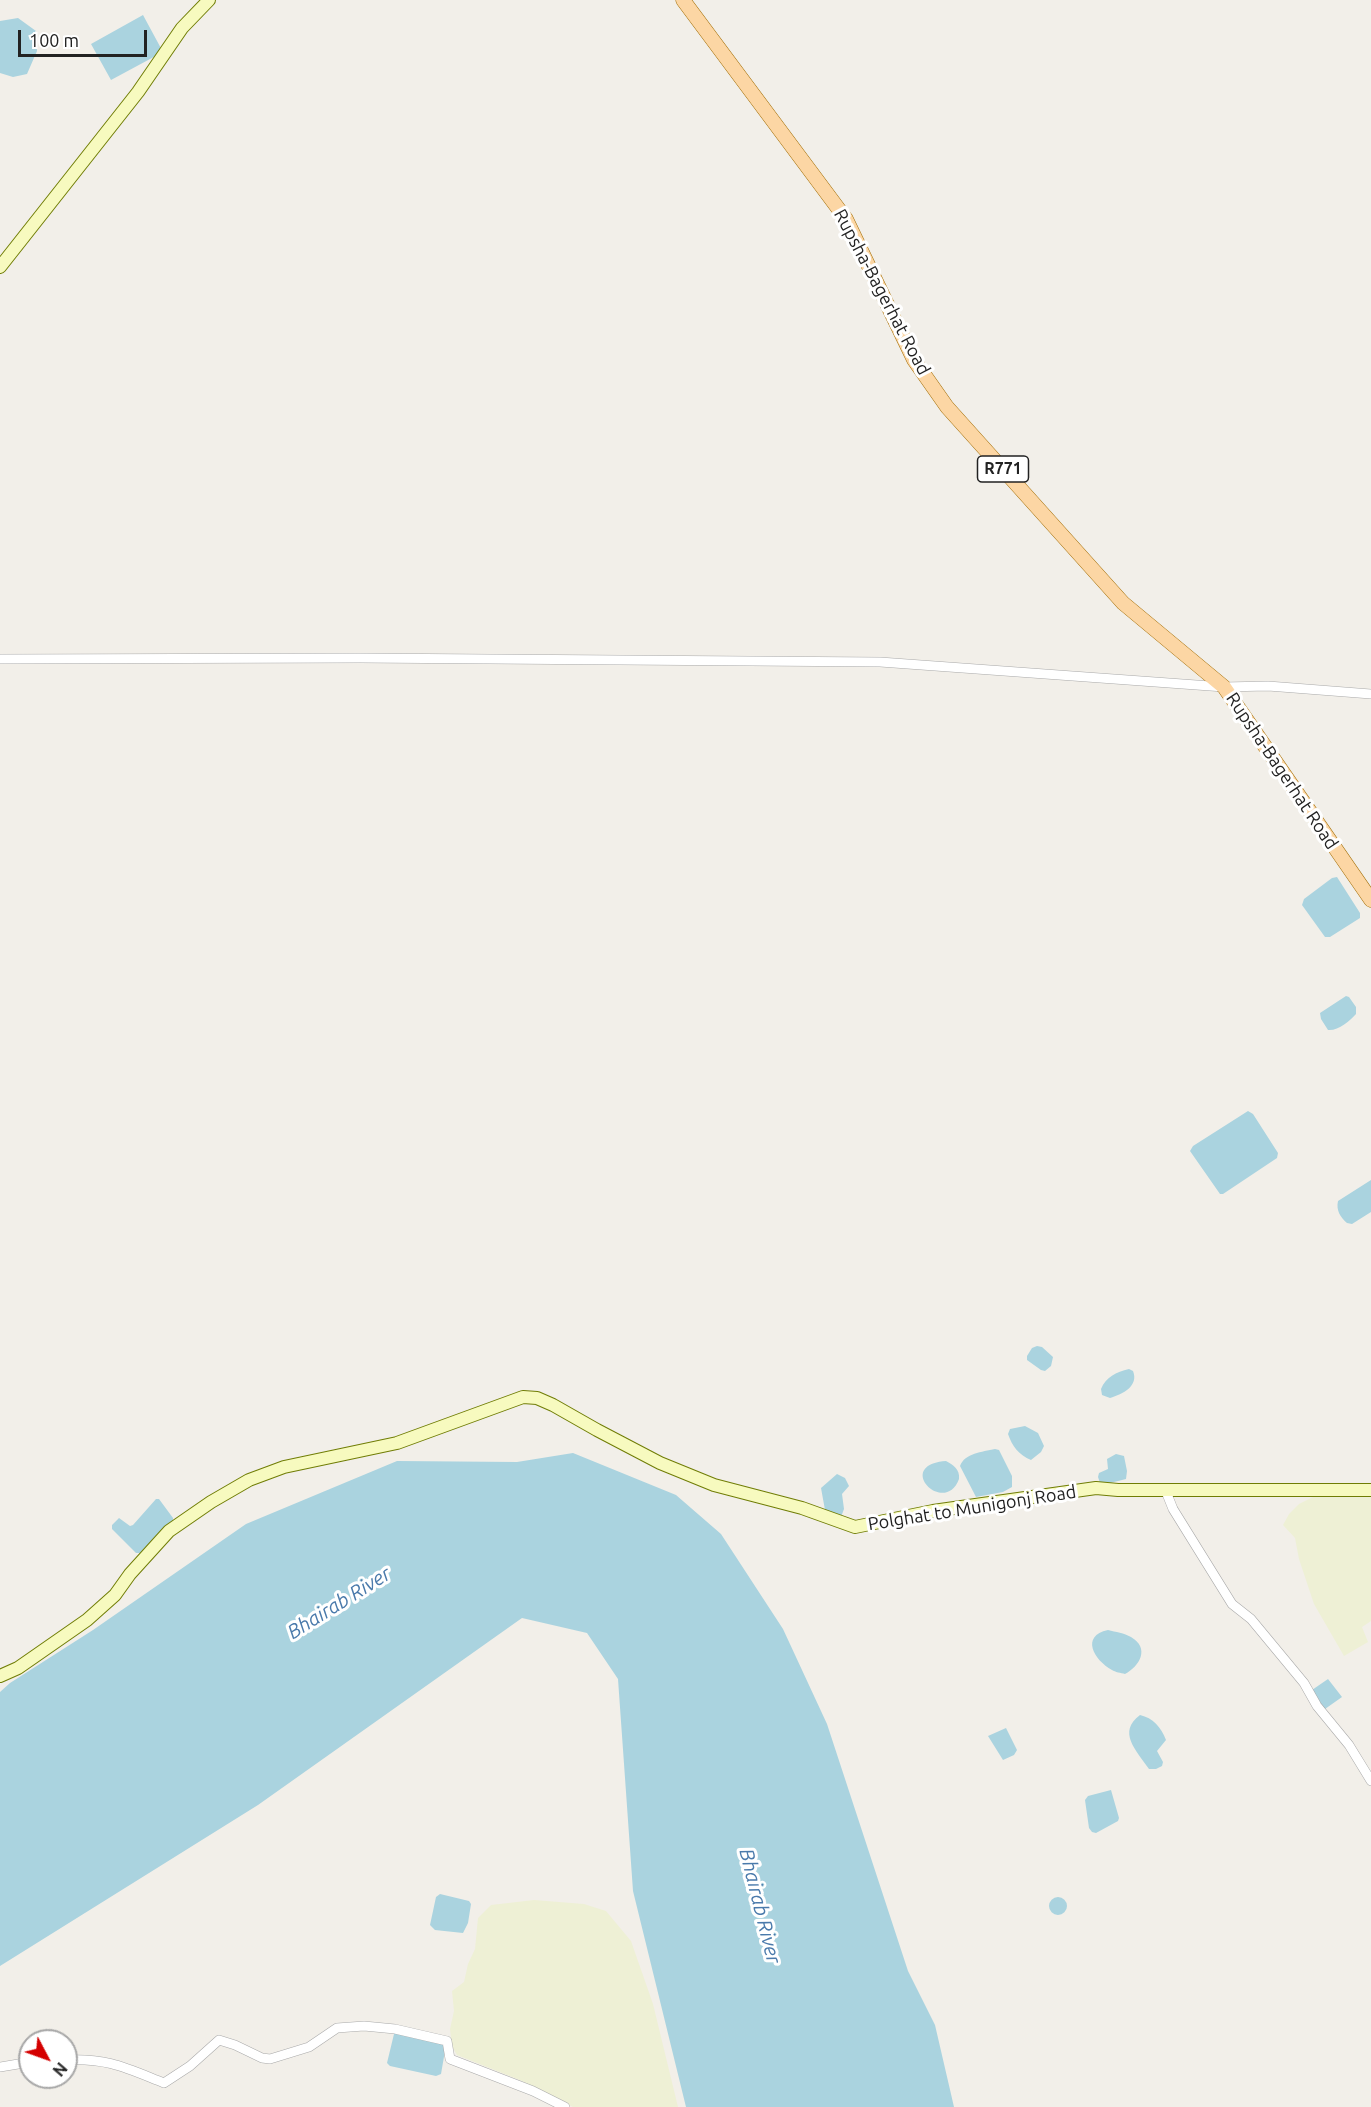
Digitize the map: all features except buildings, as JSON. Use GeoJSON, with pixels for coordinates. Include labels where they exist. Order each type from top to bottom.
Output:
{"type":"FeatureCollection","features":[{"type":"Feature","properties":{"kind":"main road","name":"Rupsha-Bagerhat Road"},"geometry":{"type":"LineString","coordinates":[[683,0],[846,219],[914,360],[947,407],[1123,603],[1224,687],[1371,900]]}},
{"type":"Feature","properties":{"kind":"street"},"geometry":{"type":"LineString","coordinates":[[0,267],[138,92],[182,28],[209,0]]}},
{"type":"Feature","properties":{"kind":"street"},"geometry":{"type":"LineString","coordinates":[[0,659],[372,658],[880,662],[1224,687],[1268,686],[1371,694]]}},
{"type":"Feature","properties":{"kind":"street","name":"Polghat to Munigonj Road"},"geometry":{"type":"LineString","coordinates":[[0,1676],[18,1668],[87,1620],[115,1595],[130,1574],[169,1531],[211,1502],[249,1480],[284,1467],[397,1443],[523,1397],[537,1398],[553,1404],[660,1463],[714,1485],[802,1508],[855,1527],[943,1510],[1096,1488],[1371,1490]]}},
{"type":"Feature","properties":{"kind":"street"},"geometry":{"type":"LineString","coordinates":[[1165,1490],[1173,1509],[1232,1604],[1251,1619],[1304,1683],[1317,1706],[1349,1745],[1371,1781]]}},
{"type":"Feature","properties":{"kind":"street"},"geometry":{"type":"LineString","coordinates":[[78,2060],[112,2062],[164,2083],[190,2066],[219,2040],[262,2058],[270,2059],[309,2047],[337,2028],[364,2026],[395,2029],[447,2041],[450,2059],[533,2091],[565,2107]]}},
{"type":"Feature","properties":{"kind":"street"},"geometry":{"type":"LineString","coordinates":[[0,2067],[18,2064]]}},
{"type":"Feature","properties":{"kind":"green space"},"geometry":{"type":"Polygon","coordinates":[[[1317,1495],[1371,1495],[1371,1621],[1362,1627],[1368,1642],[1344,1656],[1314,1604],[1299,1559],[1295,1538],[1283,1525],[1289,1514],[1299,1504],[1317,1495]]]}},
{"type":"Feature","properties":{"kind":"green space"},"geometry":{"type":"Polygon","coordinates":[[[534,1900],[584,1904],[606,1911],[631,1941],[653,2004],[678,2107],[573,2107],[522,2081],[457,2055],[452,2046],[450,2029],[454,2011],[452,1991],[464,1982],[468,1964],[475,1949],[478,1918],[491,1905],[534,1900]]]}},
{"type":"Feature","properties":{"kind":"water"},"geometry":{"type":"Polygon","coordinates":[[[143,15],[163,52],[111,80],[91,44],[143,15]]]}},
{"type":"Feature","properties":{"kind":"water"},"geometry":{"type":"Polygon","coordinates":[[[18,18],[36,31],[37,51],[27,74],[13,77],[0,73],[0,21],[18,18]]]}},
{"type":"Feature","properties":{"kind":"water"},"geometry":{"type":"Polygon","coordinates":[[[1337,877],[1360,913],[1360,918],[1330,937],[1325,937],[1302,905],[1304,899],[1332,878],[1337,877]]]}},
{"type":"Feature","properties":{"kind":"water"},"geometry":{"type":"Polygon","coordinates":[[[1346,996],[1356,1007],[1356,1014],[1340,1027],[1328,1030],[1320,1013],[1346,996]]]}},
{"type":"Feature","properties":{"kind":"water"},"geometry":{"type":"Polygon","coordinates":[[[1248,1111],[1253,1114],[1278,1153],[1277,1158],[1220,1194],[1190,1151],[1193,1146],[1248,1111]]]}},
{"type":"Feature","properties":{"kind":"water"},"geometry":{"type":"Polygon","coordinates":[[[1371,1180],[1371,1212],[1352,1224],[1347,1223],[1339,1213],[1338,1201],[1371,1180]]]}},
{"type":"Feature","properties":{"kind":"water"},"geometry":{"type":"Polygon","coordinates":[[[1042,1347],[1053,1357],[1051,1366],[1045,1371],[1027,1360],[1032,1348],[1042,1347]]]}},
{"type":"Feature","properties":{"kind":"water"},"geometry":{"type":"Polygon","coordinates":[[[1129,1369],[1133,1371],[1134,1381],[1129,1389],[1110,1398],[1102,1395],[1101,1389],[1109,1378],[1129,1369]]]}},
{"type":"Feature","properties":{"kind":"water"},"geometry":{"type":"Polygon","coordinates":[[[1025,1426],[1038,1433],[1044,1446],[1041,1452],[1031,1460],[1017,1450],[1008,1434],[1010,1429],[1025,1426]]]}},
{"type":"Feature","properties":{"kind":"water"},"geometry":{"type":"Polygon","coordinates":[[[999,1450],[1012,1476],[1012,1487],[1003,1492],[976,1497],[960,1466],[970,1456],[999,1450]]]}},
{"type":"Feature","properties":{"kind":"water","name":"Bhairab River"},"geometry":{"type":"Polygon","coordinates":[[[573,1453],[676,1495],[721,1534],[783,1629],[827,1724],[908,1971],[935,2025],[954,2107],[686,2107],[633,1891],[618,1679],[587,1633],[522,1618],[258,1805],[0,1966],[0,1692],[10,1683],[93,1630],[246,1524],[397,1461],[517,1462],[573,1453]]]}},
{"type":"Feature","properties":{"kind":"water"},"geometry":{"type":"Polygon","coordinates":[[[1116,1454],[1124,1456],[1126,1479],[1106,1484],[1100,1483],[1099,1473],[1108,1469],[1107,1459],[1116,1454]]]}},
{"type":"Feature","properties":{"kind":"water"},"geometry":{"type":"Polygon","coordinates":[[[946,1461],[957,1470],[959,1479],[952,1489],[944,1493],[927,1486],[923,1478],[924,1471],[931,1464],[946,1461]]]}},
{"type":"Feature","properties":{"kind":"water"},"geometry":{"type":"Polygon","coordinates":[[[837,1474],[845,1478],[849,1486],[842,1494],[844,1509],[841,1517],[825,1510],[821,1488],[837,1474]]]}},
{"type":"Feature","properties":{"kind":"water"},"geometry":{"type":"Polygon","coordinates":[[[156,1499],[159,1499],[173,1521],[140,1553],[136,1553],[112,1529],[112,1525],[119,1518],[130,1526],[133,1525],[156,1499]]]}},
{"type":"Feature","properties":{"kind":"water"},"geometry":{"type":"Polygon","coordinates":[[[1108,1630],[1128,1636],[1137,1641],[1140,1646],[1141,1657],[1125,1674],[1113,1671],[1095,1655],[1092,1643],[1094,1637],[1108,1630]]]}},
{"type":"Feature","properties":{"kind":"water"},"geometry":{"type":"Polygon","coordinates":[[[1328,1679],[1342,1697],[1325,1709],[1322,1708],[1312,1690],[1328,1679]]]}},
{"type":"Feature","properties":{"kind":"water"},"geometry":{"type":"Polygon","coordinates":[[[1140,1715],[1156,1724],[1166,1740],[1157,1751],[1163,1762],[1162,1766],[1156,1769],[1149,1769],[1134,1748],[1129,1735],[1133,1721],[1140,1715]]]}},
{"type":"Feature","properties":{"kind":"water"},"geometry":{"type":"Polygon","coordinates":[[[1006,1728],[1017,1750],[1014,1755],[1003,1760],[988,1736],[1006,1728]]]}},
{"type":"Feature","properties":{"kind":"water"},"geometry":{"type":"Polygon","coordinates":[[[1111,1790],[1118,1821],[1096,1833],[1092,1832],[1089,1828],[1085,1800],[1088,1796],[1111,1790]]]}},
{"type":"Feature","properties":{"kind":"water"},"geometry":{"type":"Polygon","coordinates":[[[440,1894],[469,1901],[471,1904],[468,1923],[463,1933],[435,1930],[430,1925],[436,1897],[440,1894]]]}},
{"type":"Feature","properties":{"kind":"water"},"geometry":{"type":"Polygon","coordinates":[[[1058,1897],[1064,1900],[1067,1906],[1064,1912],[1058,1915],[1052,1912],[1049,1906],[1052,1900],[1058,1897]]]}},
{"type":"Feature","properties":{"kind":"water"},"geometry":{"type":"Polygon","coordinates":[[[397,2032],[446,2045],[441,2074],[436,2076],[390,2066],[387,2063],[394,2034],[397,2032]]]}}]}
